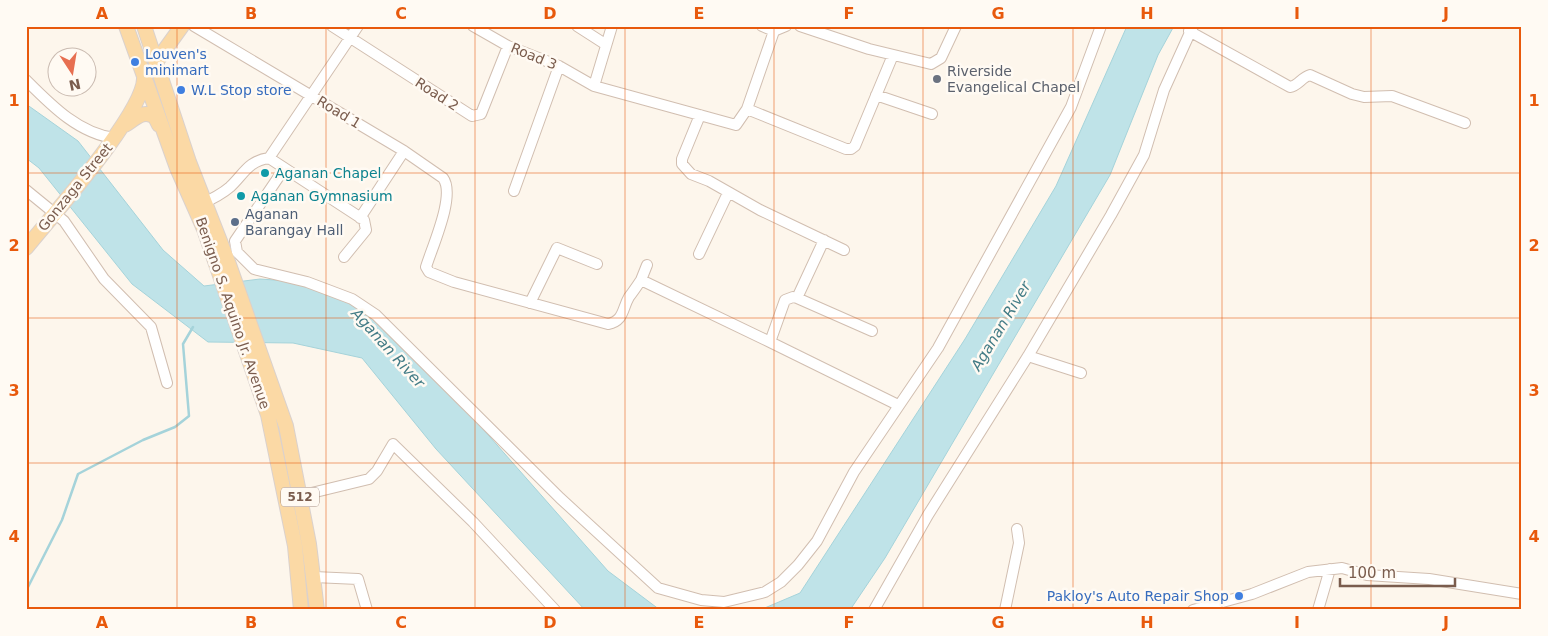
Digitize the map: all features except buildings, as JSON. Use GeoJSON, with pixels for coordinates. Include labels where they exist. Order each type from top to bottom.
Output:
{"type":"FeatureCollection","features":[{"type":"Feature","properties":{"kind":"main road","name":"Benigno S. Aquino Jr. Avenue"},"geometry":{"type":"LineString","coordinates":[[126,26],[142,71],[173,135],[273,387],[286,426],[314,577],[317,610]]}},
{"type":"Feature","properties":{"kind":"main road","name":"Benigno S. Aquino Jr. Avenue"},"geometry":{"type":"LineString","coordinates":[[144,26],[156,62],[173,135]]}},
{"type":"Feature","properties":{"kind":"main road"},"geometry":{"type":"LineString","coordinates":[[156,62],[182,26]]}},
{"type":"Feature","properties":{"kind":"main road"},"geometry":{"type":"LineString","coordinates":[[150,46],[158,52],[169,44]]}},
{"type":"Feature","properties":{"kind":"main road","name":"Gonzaga Street"},"geometry":{"type":"LineString","coordinates":[[26,248],[124,125],[143,86],[142,71]]}},
{"type":"Feature","properties":{"kind":"main road"},"geometry":{"type":"LineString","coordinates":[[124,125],[141,115],[153,115],[173,135]]}},
{"type":"Feature","properties":{"kind":"main road","name":"Benigno S. Aquino Jr. Avenue"},"geometry":{"type":"LineString","coordinates":[[221,260],[268,415],[295,546],[301,610]]}},
{"type":"Feature","properties":{"kind":"street","name":"Road 1"},"geometry":{"type":"LineString","coordinates":[[194,26],[404,151],[443,178],[447,183],[442,221],[426,267],[429,272],[476,289],[530,303]]}},
{"type":"Feature","properties":{"kind":"street","name":"Road 2"},"geometry":{"type":"LineString","coordinates":[[332,26],[459,108],[477,117],[481,114],[508,46]]}},
{"type":"Feature","properties":{"kind":"street"},"geometry":{"type":"LineString","coordinates":[[269,158],[358,26]]}},
{"type":"Feature","properties":{"kind":"street","name":"Road 3"},"geometry":{"type":"LineString","coordinates":[[473,26],[508,46],[559,66],[594,86],[736,125],[747,109]]}},
{"type":"Feature","properties":{"kind":"street"},"geometry":{"type":"LineString","coordinates":[[577,26],[605,44]]}},
{"type":"Feature","properties":{"kind":"street"},"geometry":{"type":"LineString","coordinates":[[594,86],[605,44],[612,26]]}},
{"type":"Feature","properties":{"kind":"street"},"geometry":{"type":"LineString","coordinates":[[762,26],[774,31],[786,26]]}},
{"type":"Feature","properties":{"kind":"street"},"geometry":{"type":"LineString","coordinates":[[800,26],[893,55],[931,64],[937,62],[956,26]]}},
{"type":"Feature","properties":{"kind":"street"},"geometry":{"type":"LineString","coordinates":[[284,169],[235,241],[237,252],[254,269],[307,282],[352,299],[376,316],[567,505],[658,588],[701,600],[724,602],[765,592],[781,582],[798,565],[817,541],[854,472],[938,348],[1071,107],[1101,26]]}},
{"type":"Feature","properties":{"kind":"street"},"geometry":{"type":"LineString","coordinates":[[874,610],[928,515],[1028,356],[1144,155],[1164,90],[1191,29],[1290,87],[1310,74],[1352,94],[1364,97],[1392,96],[1465,123]]}},
{"type":"Feature","properties":{"kind":"street"},"geometry":{"type":"LineString","coordinates":[[774,31],[747,109],[846,149],[851,149],[855,146],[893,55]]}},
{"type":"Feature","properties":{"kind":"street"},"geometry":{"type":"LineString","coordinates":[[514,191],[559,66]]}},
{"type":"Feature","properties":{"kind":"street"},"geometry":{"type":"LineString","coordinates":[[26,80],[51,105],[97,136],[115,138]]}},
{"type":"Feature","properties":{"kind":"street"},"geometry":{"type":"LineString","coordinates":[[876,95],[932,114]]}},
{"type":"Feature","properties":{"kind":"street"},"geometry":{"type":"LineString","coordinates":[[700,116],[682,164],[690,174],[709,181],[728,193],[844,250]]}},
{"type":"Feature","properties":{"kind":"street"},"geometry":{"type":"LineString","coordinates":[[360,218],[404,151]]}},
{"type":"Feature","properties":{"kind":"street"},"geometry":{"type":"LineString","coordinates":[[200,204],[229,188],[258,159],[269,158],[364,220],[366,230],[344,256]]}},
{"type":"Feature","properties":{"kind":"street"},"geometry":{"type":"LineString","coordinates":[[26,190],[64,220],[104,279],[151,327],[167,384]]}},
{"type":"Feature","properties":{"kind":"street"},"geometry":{"type":"LineString","coordinates":[[699,254],[728,193]]}},
{"type":"Feature","properties":{"kind":"street"},"geometry":{"type":"LineString","coordinates":[[797,298],[824,240]]}},
{"type":"Feature","properties":{"kind":"street"},"geometry":{"type":"LineString","coordinates":[[597,264],[557,248],[530,303],[608,324],[615,323],[622,317],[630,296],[641,280],[647,265]]}},
{"type":"Feature","properties":{"kind":"street"},"geometry":{"type":"LineString","coordinates":[[641,280],[898,405]]}},
{"type":"Feature","properties":{"kind":"street"},"geometry":{"type":"LineString","coordinates":[[770,342],[785,300],[792,296],[872,331]]}},
{"type":"Feature","properties":{"kind":"street"},"geometry":{"type":"LineString","coordinates":[[1028,356],[1081,373]]}},
{"type":"Feature","properties":{"kind":"street"},"geometry":{"type":"LineString","coordinates":[[299,496],[368,479],[377,471],[393,444],[473,522],[555,610]]}},
{"type":"Feature","properties":{"kind":"street"},"geometry":{"type":"LineString","coordinates":[[1005,610],[1019,543],[1016,529]]}},
{"type":"Feature","properties":{"kind":"street"},"geometry":{"type":"LineString","coordinates":[[1192,610],[1252,594],[1308,572],[1342,568],[1367,575],[1429,579],[1522,594]]}},
{"type":"Feature","properties":{"kind":"street"},"geometry":{"type":"LineString","coordinates":[[1318,610],[1330,569]]}},
{"type":"Feature","properties":{"kind":"street"},"geometry":{"type":"LineString","coordinates":[[314,577],[358,578],[367,610]]}},
{"type":"Feature","properties":{"kind":"water","name":"Aganan River"},"geometry":{"type":"Polygon","coordinates":[[[1127,26],[1174,26],[1158,55],[1110,175],[885,558],[850,610],[760,610],[800,593],[965,339],[1056,186],[1127,26]]]}},
{"type":"Feature","properties":{"kind":"water","name":"Aganan River"},"geometry":{"type":"Polygon","coordinates":[[[26,104],[78,141],[163,250],[204,286],[260,279],[319,283],[356,299],[460,403],[608,571],[660,610],[585,610],[436,449],[362,358],[293,343],[208,342],[132,284],[39,168],[26,158],[26,104]]]}},
{"type":"Feature","properties":{"kind":"waterway"},"geometry":{"type":"LineString","coordinates":[[26,591],[62,520],[78,474],[143,440],[175,427],[189,416],[183,344],[193,327]]}},
{"type":"Feature","properties":{"kind":"place","name":"Louven's minimart"},"geometry":{"type":"Point","coordinates":[135,62]}},
{"type":"Feature","properties":{"kind":"place","name":"Riverside Evangelical Chapel"},"geometry":{"type":"Point","coordinates":[937,79]}},
{"type":"Feature","properties":{"kind":"place","name":"W.L Stop store"},"geometry":{"type":"Point","coordinates":[181,90]}},
{"type":"Feature","properties":{"kind":"place","name":"Aganan Chapel"},"geometry":{"type":"Point","coordinates":[265,173]}},
{"type":"Feature","properties":{"kind":"place","name":"Aganan Gymnasium"},"geometry":{"type":"Point","coordinates":[241,196]}},
{"type":"Feature","properties":{"kind":"place","name":"Aganan Barangay Hall"},"geometry":{"type":"Point","coordinates":[235,222]}},
{"type":"Feature","properties":{"kind":"place","name":"Pakloy's Auto Repair Shop"},"geometry":{"type":"Point","coordinates":[1239,596]}}]}
